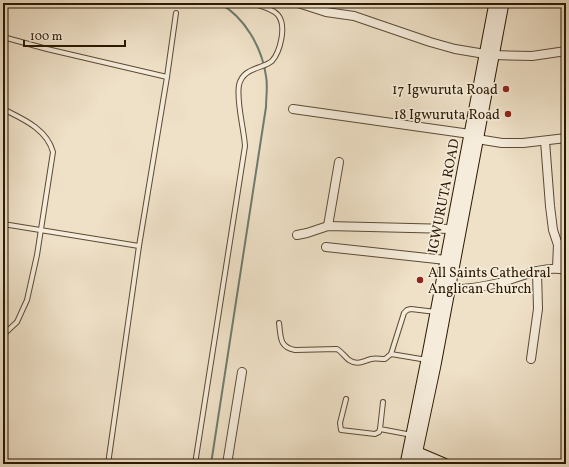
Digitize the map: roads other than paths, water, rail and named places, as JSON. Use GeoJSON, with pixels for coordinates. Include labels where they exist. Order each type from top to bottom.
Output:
{"type":"FeatureCollection","features":[{"type":"Feature","properties":{"kind":"main road","name":"IGWURUTA ROAD"},"geometry":{"type":"LineString","coordinates":[[406,464],[413,451],[449,290],[489,54],[494,3]]}},
{"type":"Feature","properties":{"kind":"main road","name":"IGWURUTA ROAD"},"geometry":{"type":"LineString","coordinates":[[489,54],[503,3]]}},
{"type":"Feature","properties":{"kind":"main road","name":"IGWURUTA ROAD"},"geometry":{"type":"LineString","coordinates":[[416,438],[427,360],[446,260],[474,137]]}},
{"type":"Feature","properties":{"kind":"main road"},"geometry":{"type":"LineString","coordinates":[[416,438],[428,454],[440,462]]}},
{"type":"Feature","properties":{"kind":"main road","name":"IGWURUTA ROAD"},"geometry":{"type":"LineString","coordinates":[[413,451],[414,464]]}},
{"type":"Feature","properties":{"kind":"main road"},"geometry":{"type":"LineString","coordinates":[[413,451],[440,462]]}},
{"type":"Feature","properties":{"kind":"street"},"geometry":{"type":"LineString","coordinates":[[298,3],[326,12],[354,16],[449,47],[489,54],[532,56],[566,52]]}},
{"type":"Feature","properties":{"kind":"street"},"geometry":{"type":"LineString","coordinates":[[293,109],[474,137],[502,143],[523,143],[566,138]]}},
{"type":"Feature","properties":{"kind":"street"},"geometry":{"type":"LineString","coordinates":[[545,141],[553,230],[562,244],[557,268]]}},
{"type":"Feature","properties":{"kind":"street"},"geometry":{"type":"LineString","coordinates":[[328,226],[339,162]]}},
{"type":"Feature","properties":{"kind":"street"},"geometry":{"type":"LineString","coordinates":[[297,235],[328,226],[452,229]]}},
{"type":"Feature","properties":{"kind":"street"},"geometry":{"type":"LineString","coordinates":[[326,247],[446,260]]}},
{"type":"Feature","properties":{"kind":"street"},"geometry":{"type":"LineString","coordinates":[[449,290],[484,286],[519,278],[544,269],[557,268],[566,270]]}},
{"type":"Feature","properties":{"kind":"street"},"geometry":{"type":"LineString","coordinates":[[531,359],[538,309],[537,272]]}},
{"type":"Feature","properties":{"kind":"street"},"geometry":{"type":"LineString","coordinates":[[227,464],[242,372]]}},
{"type":"Feature","properties":{"kind":"lane"},"geometry":{"type":"LineString","coordinates":[[195,464],[245,146],[239,103],[239,85],[243,76],[254,68],[271,62],[280,50],[282,26],[279,16],[271,9],[251,3]]}},
{"type":"Feature","properties":{"kind":"lane"},"geometry":{"type":"LineString","coordinates":[[108,464],[139,246],[176,13]]}},
{"type":"Feature","properties":{"kind":"lane"},"geometry":{"type":"LineString","coordinates":[[3,37],[47,49],[167,77]]}},
{"type":"Feature","properties":{"kind":"lane"},"geometry":{"type":"LineString","coordinates":[[3,109],[32,125],[45,136],[51,143],[53,152],[37,255],[27,300],[17,322],[3,335]]}},
{"type":"Feature","properties":{"kind":"lane"},"geometry":{"type":"LineString","coordinates":[[3,224],[139,246]]}},
{"type":"Feature","properties":{"kind":"lane"},"geometry":{"type":"LineString","coordinates":[[279,323],[281,340],[284,346],[288,349],[337,349],[349,360],[357,363],[364,363],[371,359],[385,359],[391,354],[404,313],[407,310],[411,309],[436,312]]}},
{"type":"Feature","properties":{"kind":"lane"},"geometry":{"type":"LineString","coordinates":[[391,354],[427,360]]}},
{"type":"Feature","properties":{"kind":"lane"},"geometry":{"type":"LineString","coordinates":[[346,399],[340,423],[341,430],[375,434],[379,432],[380,429],[383,402]]}},
{"type":"Feature","properties":{"kind":"lane"},"geometry":{"type":"LineString","coordinates":[[380,429],[416,438]]}},
{"type":"Feature","properties":{"kind":"waterway"},"geometry":{"type":"LineString","coordinates":[[211,464],[266,107],[267,88],[264,65],[251,34],[237,16],[219,3]]}},
{"type":"Feature","properties":{"kind":"place","name":"17 Igwuruta Road"},"geometry":{"type":"Point","coordinates":[506,89]}},
{"type":"Feature","properties":{"kind":"place","name":"18 Igwuruta Road"},"geometry":{"type":"Point","coordinates":[508,114]}},
{"type":"Feature","properties":{"kind":"place","name":"All Saints Cathedral Anglican Church"},"geometry":{"type":"Point","coordinates":[420,280]}}]}
